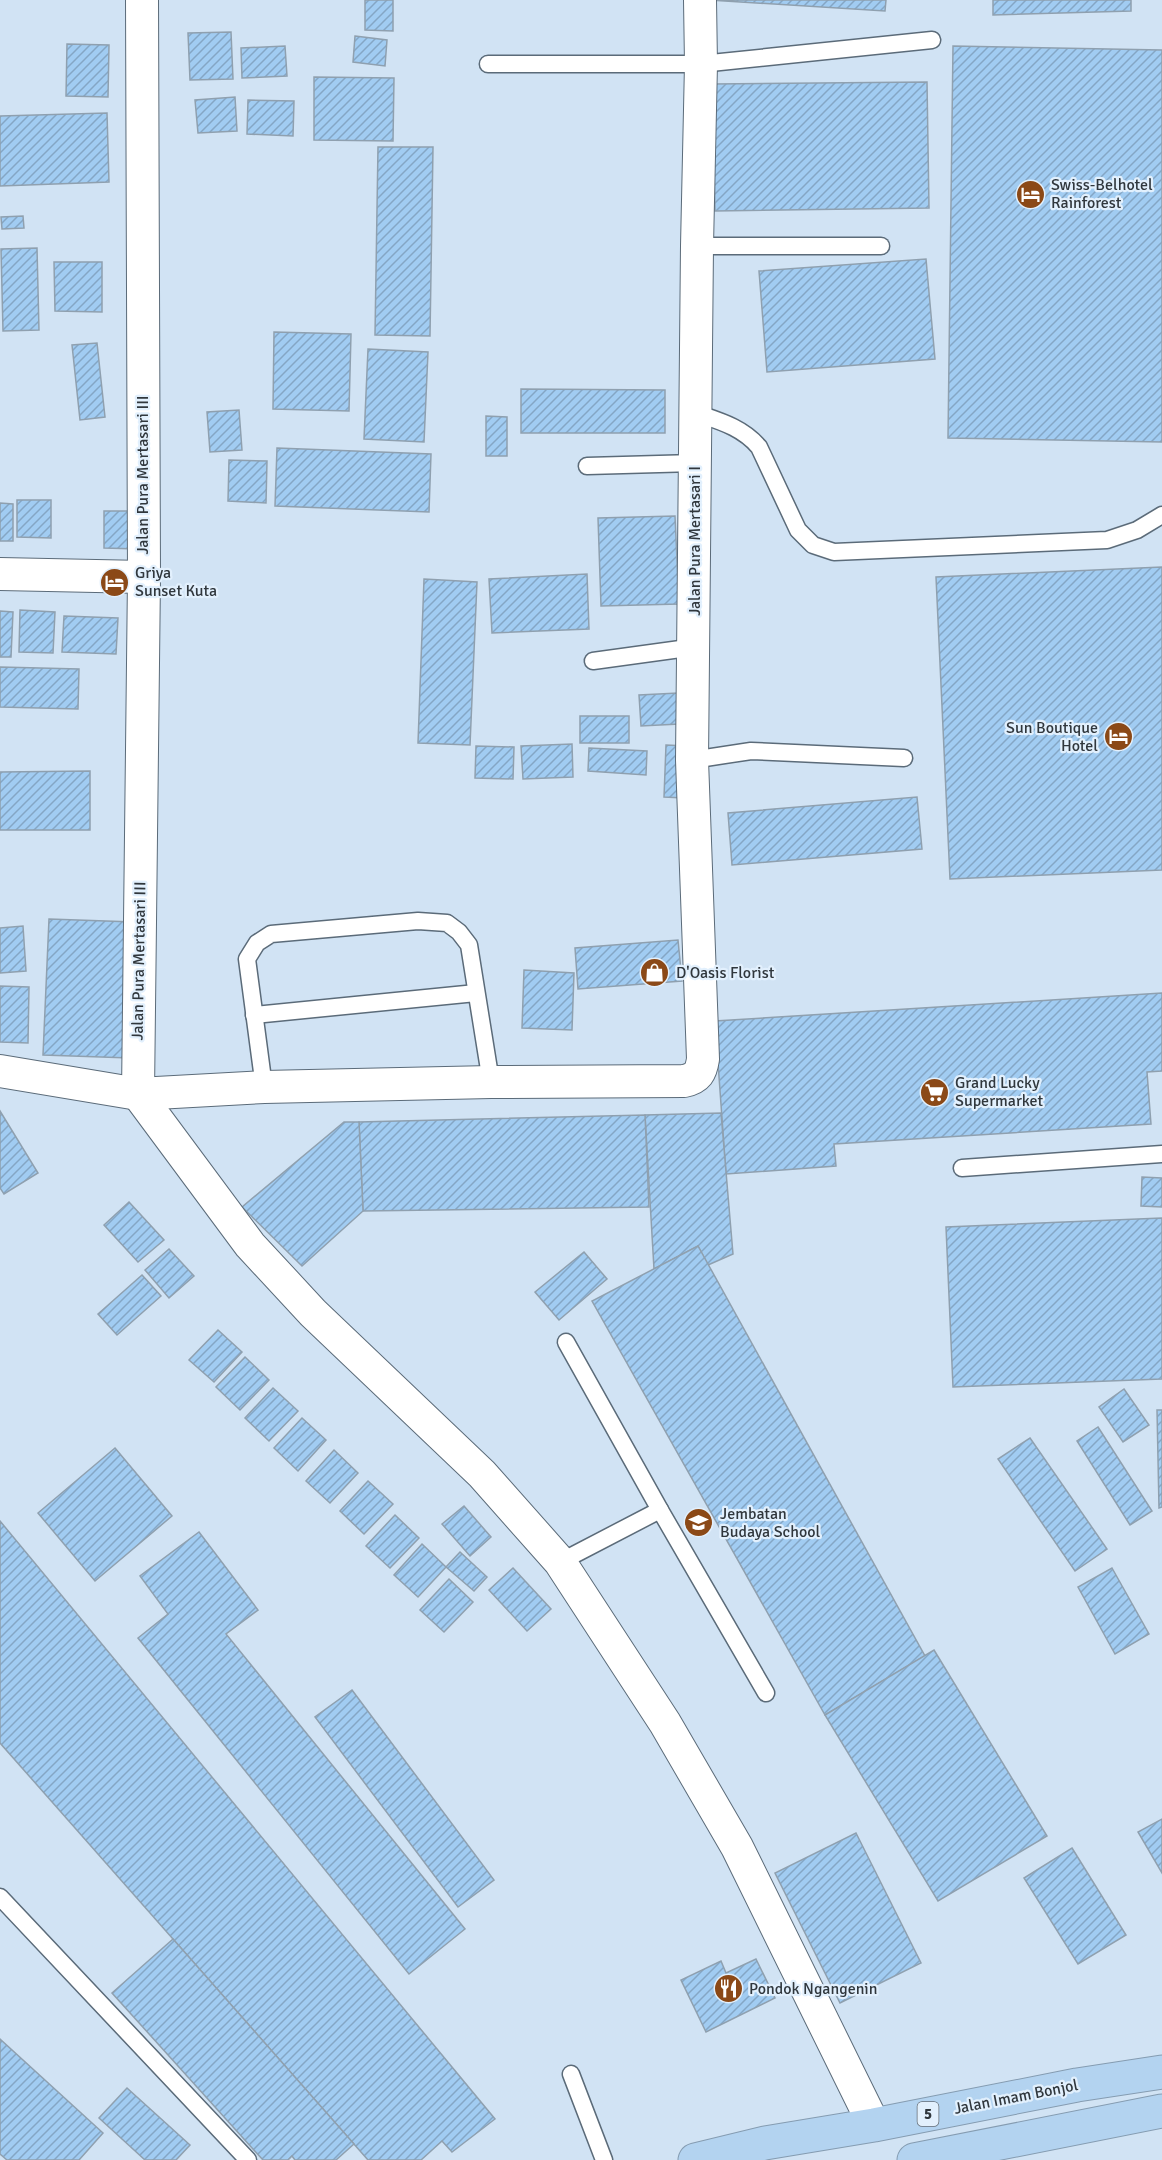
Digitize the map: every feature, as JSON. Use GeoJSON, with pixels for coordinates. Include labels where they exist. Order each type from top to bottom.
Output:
{"type":"FeatureCollection","features":[{"type":"Feature","properties":{"kind":"highway","name":"Jalan Imam Bonjol"},"geometry":{"type":"LineString","coordinates":[[695,2160],[765,2143],[874,2125],[1055,2089],[1162,2072]]}},
{"type":"Feature","properties":{"kind":"highway"},"geometry":{"type":"LineString","coordinates":[[914,2160],[1162,2111]]}},
{"type":"Feature","properties":{"kind":"street","name":"Jalan Pura Mertasari III"},"geometry":{"type":"LineString","coordinates":[[138,1094],[144,577],[142,0]]}},
{"type":"Feature","properties":{"kind":"street","name":"Jalan Pura Mertasari I"},"geometry":{"type":"LineString","coordinates":[[491,1082],[684,1081],[694,1079],[701,1071],[703,1059],[692,760],[695,647],[697,246],[702,64],[700,0]]}},
{"type":"Feature","properties":{"kind":"street"},"geometry":{"type":"LineString","coordinates":[[0,574],[144,577]]}},
{"type":"Feature","properties":{"kind":"street"},"geometry":{"type":"LineString","coordinates":[[0,1071],[138,1094],[264,1087],[491,1082]]}},
{"type":"Feature","properties":{"kind":"street"},"geometry":{"type":"LineString","coordinates":[[138,1094],[250,1245],[313,1312],[482,1474],[560,1562],[665,1723],[737,1847],[874,2125]]}},
{"type":"Feature","properties":{"kind":"lane"},"geometry":{"type":"LineString","coordinates":[[488,64],[702,64],[932,40]]}},
{"type":"Feature","properties":{"kind":"lane"},"geometry":{"type":"LineString","coordinates":[[697,246],[881,246]]}},
{"type":"Feature","properties":{"kind":"lane"},"geometry":{"type":"LineString","coordinates":[[696,413],[733,426],[750,437],[759,447],[798,530],[813,546],[834,552],[1107,540],[1137,530],[1162,515]]}},
{"type":"Feature","properties":{"kind":"lane"},"geometry":{"type":"LineString","coordinates":[[586,466],[695,463]]}},
{"type":"Feature","properties":{"kind":"lane"},"geometry":{"type":"LineString","coordinates":[[592,661],[695,647]]}},
{"type":"Feature","properties":{"kind":"lane"},"geometry":{"type":"LineString","coordinates":[[692,760],[751,751],[904,758]]}},
{"type":"Feature","properties":{"kind":"lane"},"geometry":{"type":"LineString","coordinates":[[264,1087],[248,958],[257,943],[271,934],[418,921],[447,923],[459,932],[469,945],[491,1082]]}},
{"type":"Feature","properties":{"kind":"lane"},"geometry":{"type":"LineString","coordinates":[[254,1015],[476,993]]}},
{"type":"Feature","properties":{"kind":"lane"},"geometry":{"type":"LineString","coordinates":[[962,1168],[1162,1154]]}},
{"type":"Feature","properties":{"kind":"lane"},"geometry":{"type":"LineString","coordinates":[[566,1342],[766,1693]]}},
{"type":"Feature","properties":{"kind":"lane"},"geometry":{"type":"LineString","coordinates":[[560,1562],[660,1509]]}},
{"type":"Feature","properties":{"kind":"lane"},"geometry":{"type":"LineString","coordinates":[[0,1897],[249,2160]]}},
{"type":"Feature","properties":{"kind":"lane"},"geometry":{"type":"LineString","coordinates":[[571,2074],[604,2160]]}},
{"type":"Feature","properties":{"kind":"building"},"geometry":{"type":"Polygon","coordinates":[[[365,0],[393,0],[393,31],[365,30],[365,0]]]}},
{"type":"Feature","properties":{"kind":"building"},"geometry":{"type":"Polygon","coordinates":[[[709,0],[886,0],[885,11],[709,0]]]}},
{"type":"Feature","properties":{"kind":"building"},"geometry":{"type":"Polygon","coordinates":[[[993,0],[1131,0],[1131,11],[993,15],[993,0]]]}},
{"type":"Feature","properties":{"kind":"building"},"geometry":{"type":"Polygon","coordinates":[[[231,32],[233,79],[190,80],[188,33],[231,32]]]}},
{"type":"Feature","properties":{"kind":"building"},"geometry":{"type":"Polygon","coordinates":[[[355,36],[387,40],[385,66],[353,62],[355,36]]]}},
{"type":"Feature","properties":{"kind":"building"},"geometry":{"type":"Polygon","coordinates":[[[67,44],[109,45],[108,97],[66,96],[67,44]]]}},
{"type":"Feature","properties":{"kind":"building"},"geometry":{"type":"Polygon","coordinates":[[[285,46],[287,76],[242,78],[241,48],[285,46]]]}},
{"type":"Feature","properties":{"kind":"building"},"geometry":{"type":"Polygon","coordinates":[[[953,46],[1162,50],[1162,442],[948,438],[953,46]]]}},
{"type":"Feature","properties":{"kind":"building"},"geometry":{"type":"Polygon","coordinates":[[[314,77],[394,78],[393,141],[314,140],[314,77]]]}},
{"type":"Feature","properties":{"kind":"building"},"geometry":{"type":"Polygon","coordinates":[[[927,82],[929,208],[715,211],[712,84],[927,82]]]}},
{"type":"Feature","properties":{"kind":"building"},"geometry":{"type":"Polygon","coordinates":[[[235,97],[237,131],[198,133],[195,100],[235,97]]]}},
{"type":"Feature","properties":{"kind":"building"},"geometry":{"type":"Polygon","coordinates":[[[248,100],[294,101],[293,136],[247,134],[248,100]]]}},
{"type":"Feature","properties":{"kind":"building"},"geometry":{"type":"Polygon","coordinates":[[[107,113],[109,182],[0,186],[0,116],[107,113]]]}},
{"type":"Feature","properties":{"kind":"building"},"geometry":{"type":"Polygon","coordinates":[[[378,147],[433,147],[430,336],[375,335],[378,147]]]}},
{"type":"Feature","properties":{"kind":"building"},"geometry":{"type":"Polygon","coordinates":[[[23,216],[24,228],[2,229],[1,217],[23,216]]]}},
{"type":"Feature","properties":{"kind":"building"},"geometry":{"type":"Polygon","coordinates":[[[37,248],[39,330],[3,331],[1,249],[37,248]]]}},
{"type":"Feature","properties":{"kind":"building"},"geometry":{"type":"Polygon","coordinates":[[[926,259],[935,359],[767,372],[759,271],[926,259]]]}},
{"type":"Feature","properties":{"kind":"building"},"geometry":{"type":"Polygon","coordinates":[[[54,262],[102,262],[102,312],[55,311],[54,262]]]}},
{"type":"Feature","properties":{"kind":"building"},"geometry":{"type":"Polygon","coordinates":[[[274,332],[351,334],[349,411],[273,409],[274,332]]]}},
{"type":"Feature","properties":{"kind":"building"},"geometry":{"type":"Polygon","coordinates":[[[97,343],[105,417],[80,420],[72,345],[97,343]]]}},
{"type":"Feature","properties":{"kind":"building"},"geometry":{"type":"Polygon","coordinates":[[[368,349],[428,352],[424,442],[364,439],[368,349]]]}},
{"type":"Feature","properties":{"kind":"building"},"geometry":{"type":"Polygon","coordinates":[[[521,389],[665,390],[665,433],[521,433],[521,389]]]}},
{"type":"Feature","properties":{"kind":"building"},"geometry":{"type":"Polygon","coordinates":[[[239,410],[242,450],[210,452],[207,412],[239,410]]]}},
{"type":"Feature","properties":{"kind":"building"},"geometry":{"type":"Polygon","coordinates":[[[486,416],[507,417],[507,456],[486,456],[486,416]]]}},
{"type":"Feature","properties":{"kind":"building"},"geometry":{"type":"Polygon","coordinates":[[[277,448],[431,454],[429,512],[275,506],[277,448]]]}},
{"type":"Feature","properties":{"kind":"building"},"geometry":{"type":"Polygon","coordinates":[[[229,460],[267,461],[266,503],[228,501],[229,460]]]}},
{"type":"Feature","properties":{"kind":"building"},"geometry":{"type":"Polygon","coordinates":[[[17,500],[51,500],[51,538],[17,537],[17,500]]]}},
{"type":"Feature","properties":{"kind":"building"},"geometry":{"type":"Polygon","coordinates":[[[0,503],[13,504],[13,541],[0,541],[0,503]]]}},
{"type":"Feature","properties":{"kind":"building"},"geometry":{"type":"Polygon","coordinates":[[[104,511],[138,511],[138,549],[104,548],[104,511]]]}},
{"type":"Feature","properties":{"kind":"building"},"geometry":{"type":"Polygon","coordinates":[[[675,516],[679,604],[601,606],[598,518],[675,516]]]}},
{"type":"Feature","properties":{"kind":"building"},"geometry":{"type":"Polygon","coordinates":[[[1162,567],[1162,870],[950,879],[936,577],[1162,567]]]}},
{"type":"Feature","properties":{"kind":"building"},"geometry":{"type":"Polygon","coordinates":[[[587,574],[589,629],[492,633],[489,579],[587,574]]]}},
{"type":"Feature","properties":{"kind":"building"},"geometry":{"type":"Polygon","coordinates":[[[424,579],[477,582],[470,745],[418,743],[424,579]]]}},
{"type":"Feature","properties":{"kind":"building"},"geometry":{"type":"Polygon","coordinates":[[[20,610],[55,612],[53,653],[19,652],[20,610]]]}},
{"type":"Feature","properties":{"kind":"building"},"geometry":{"type":"Polygon","coordinates":[[[0,611],[13,612],[11,657],[0,657],[0,611]]]}},
{"type":"Feature","properties":{"kind":"building"},"geometry":{"type":"Polygon","coordinates":[[[64,616],[118,618],[116,654],[62,652],[64,616]]]}},
{"type":"Feature","properties":{"kind":"building"},"geometry":{"type":"Polygon","coordinates":[[[0,667],[79,669],[78,709],[0,707],[0,667]]]}},
{"type":"Feature","properties":{"kind":"building"},"geometry":{"type":"Polygon","coordinates":[[[678,693],[679,724],[641,726],[639,695],[678,693]]]}},
{"type":"Feature","properties":{"kind":"building"},"geometry":{"type":"Polygon","coordinates":[[[580,716],[629,716],[629,743],[580,743],[580,716]]]}},
{"type":"Feature","properties":{"kind":"building"},"geometry":{"type":"Polygon","coordinates":[[[572,744],[573,777],[523,779],[521,746],[572,744]]]}},
{"type":"Feature","properties":{"kind":"building"},"geometry":{"type":"Polygon","coordinates":[[[666,745],[686,746],[684,798],[664,797],[666,745]]]}},
{"type":"Feature","properties":{"kind":"building"},"geometry":{"type":"Polygon","coordinates":[[[476,746],[514,747],[513,779],[475,778],[476,746]]]}},
{"type":"Feature","properties":{"kind":"building"},"geometry":{"type":"Polygon","coordinates":[[[589,748],[647,751],[646,775],[588,771],[589,748]]]}},
{"type":"Feature","properties":{"kind":"building"},"geometry":{"type":"Polygon","coordinates":[[[90,771],[90,830],[0,830],[0,772],[90,771]]]}},
{"type":"Feature","properties":{"kind":"building"},"geometry":{"type":"Polygon","coordinates":[[[917,797],[922,849],[732,865],[728,813],[917,797]]]}},
{"type":"Feature","properties":{"kind":"building"},"geometry":{"type":"Polygon","coordinates":[[[49,919],[134,922],[130,1058],[43,1055],[49,919]]]}},
{"type":"Feature","properties":{"kind":"building"},"geometry":{"type":"Polygon","coordinates":[[[23,926],[26,971],[0,973],[0,928],[23,926]]]}},
{"type":"Feature","properties":{"kind":"building"},"geometry":{"type":"Polygon","coordinates":[[[678,940],[682,981],[578,989],[575,948],[678,940]]]}},
{"type":"Feature","properties":{"kind":"building"},"geometry":{"type":"Polygon","coordinates":[[[524,970],[574,973],[572,1030],[522,1028],[524,970]]]}},
{"type":"Feature","properties":{"kind":"building"},"geometry":{"type":"Polygon","coordinates":[[[0,986],[29,987],[28,1043],[0,1042],[0,986]]]}},
{"type":"Feature","properties":{"kind":"building","name":"Grand Lucky Supermarket"},"geometry":{"type":"Polygon","coordinates":[[[1162,993],[1162,1071],[1147,1072],[1151,1124],[834,1144],[836,1166],[726,1174],[715,1021],[1162,993]]]}},
{"type":"Feature","properties":{"kind":"building"},"geometry":{"type":"Polygon","coordinates":[[[0,1111],[38,1173],[4,1194],[0,1188],[0,1111]]]}},
{"type":"Feature","properties":{"kind":"building"},"geometry":{"type":"Polygon","coordinates":[[[721,1113],[733,1254],[708,1265],[698,1246],[654,1269],[645,1115],[721,1113]]]}},
{"type":"Feature","properties":{"kind":"building"},"geometry":{"type":"Polygon","coordinates":[[[645,1115],[649,1207],[363,1211],[359,1122],[645,1115]]]}},
{"type":"Feature","properties":{"kind":"building"},"geometry":{"type":"Polygon","coordinates":[[[344,1122],[359,1122],[363,1211],[302,1266],[242,1207],[344,1122]]]}},
{"type":"Feature","properties":{"kind":"building"},"geometry":{"type":"Polygon","coordinates":[[[1142,1177],[1162,1178],[1162,1207],[1141,1206],[1142,1177]]]}},
{"type":"Feature","properties":{"kind":"building"},"geometry":{"type":"Polygon","coordinates":[[[129,1202],[164,1240],[138,1262],[104,1225],[129,1202]]]}},
{"type":"Feature","properties":{"kind":"building"},"geometry":{"type":"Polygon","coordinates":[[[1162,1218],[1162,1379],[953,1387],[946,1227],[1162,1218]]]}},
{"type":"Feature","properties":{"kind":"building"},"geometry":{"type":"Polygon","coordinates":[[[698,1246],[925,1656],[825,1715],[592,1301],[698,1246]]]}},
{"type":"Feature","properties":{"kind":"building"},"geometry":{"type":"Polygon","coordinates":[[[169,1249],[194,1276],[169,1298],[145,1270],[169,1249]]]}},
{"type":"Feature","properties":{"kind":"building"},"geometry":{"type":"Polygon","coordinates":[[[584,1252],[607,1279],[559,1320],[535,1292],[584,1252]]]}},
{"type":"Feature","properties":{"kind":"building"},"geometry":{"type":"Polygon","coordinates":[[[142,1275],[161,1296],[117,1335],[98,1314],[142,1275]]]}},
{"type":"Feature","properties":{"kind":"building"},"geometry":{"type":"Polygon","coordinates":[[[218,1330],[242,1352],[214,1382],[189,1360],[218,1330]]]}},
{"type":"Feature","properties":{"kind":"building"},"geometry":{"type":"Polygon","coordinates":[[[245,1357],[269,1380],[240,1410],[216,1387],[245,1357]]]}},
{"type":"Feature","properties":{"kind":"building"},"geometry":{"type":"Polygon","coordinates":[[[273,1388],[298,1411],[269,1441],[245,1418],[273,1388]]]}},
{"type":"Feature","properties":{"kind":"building"},"geometry":{"type":"Polygon","coordinates":[[[1124,1389],[1149,1425],[1123,1442],[1099,1407],[1124,1389]]]}},
{"type":"Feature","properties":{"kind":"building"},"geometry":{"type":"Polygon","coordinates":[[[1157,1410],[1162,1410],[1162,1507],[1159,1508],[1157,1410]]]}},
{"type":"Feature","properties":{"kind":"building"},"geometry":{"type":"Polygon","coordinates":[[[302,1418],[326,1440],[298,1471],[274,1448],[302,1418]]]}},
{"type":"Feature","properties":{"kind":"building"},"geometry":{"type":"Polygon","coordinates":[[[1098,1427],[1152,1511],[1130,1525],[1077,1441],[1098,1427]]]}},
{"type":"Feature","properties":{"kind":"building"},"geometry":{"type":"Polygon","coordinates":[[[1030,1438],[1107,1549],[1075,1571],[998,1459],[1030,1438]]]}},
{"type":"Feature","properties":{"kind":"building"},"geometry":{"type":"Polygon","coordinates":[[[115,1448],[172,1516],[95,1581],[38,1513],[115,1448]]]}},
{"type":"Feature","properties":{"kind":"building"},"geometry":{"type":"Polygon","coordinates":[[[334,1450],[358,1473],[330,1503],[306,1481],[334,1450]]]}},
{"type":"Feature","properties":{"kind":"building"},"geometry":{"type":"Polygon","coordinates":[[[368,1481],[393,1504],[364,1534],[340,1511],[368,1481]]]}},
{"type":"Feature","properties":{"kind":"building"},"geometry":{"type":"Polygon","coordinates":[[[464,1506],[491,1537],[470,1556],[442,1524],[464,1506]]]}},
{"type":"Feature","properties":{"kind":"building"},"geometry":{"type":"Polygon","coordinates":[[[395,1515],[419,1538],[390,1568],[366,1546],[395,1515]]]}},
{"type":"Feature","properties":{"kind":"building"},"geometry":{"type":"Polygon","coordinates":[[[0,1521],[495,2119],[452,2152],[442,2141],[421,2160],[368,2160],[0,1743],[0,1521]]]}},
{"type":"Feature","properties":{"kind":"building"},"geometry":{"type":"Polygon","coordinates":[[[199,1532],[258,1610],[226,1634],[465,1929],[409,1974],[138,1638],[168,1614],[140,1576],[199,1532]]]}},
{"type":"Feature","properties":{"kind":"building"},"geometry":{"type":"Polygon","coordinates":[[[422,1544],[446,1567],[418,1597],[394,1575],[422,1544]]]}},
{"type":"Feature","properties":{"kind":"building"},"geometry":{"type":"Polygon","coordinates":[[[460,1552],[487,1577],[474,1591],[446,1567],[460,1552]]]}},
{"type":"Feature","properties":{"kind":"building"},"geometry":{"type":"Polygon","coordinates":[[[513,1568],[551,1609],[527,1631],[489,1590],[513,1568]]]}},
{"type":"Feature","properties":{"kind":"building"},"geometry":{"type":"Polygon","coordinates":[[[1112,1568],[1149,1634],[1115,1654],[1078,1587],[1112,1568]]]}},
{"type":"Feature","properties":{"kind":"building"},"geometry":{"type":"Polygon","coordinates":[[[449,1579],[473,1602],[444,1632],[420,1610],[449,1579]]]}},
{"type":"Feature","properties":{"kind":"building"},"geometry":{"type":"Polygon","coordinates":[[[934,1650],[1047,1836],[938,1901],[825,1715],[934,1650]]]}},
{"type":"Feature","properties":{"kind":"building"},"geometry":{"type":"Polygon","coordinates":[[[352,1690],[494,1880],[458,1907],[315,1717],[352,1690]]]}},
{"type":"Feature","properties":{"kind":"building"},"geometry":{"type":"Polygon","coordinates":[[[1162,1819],[1162,1873],[1138,1832],[1162,1819]]]}},
{"type":"Feature","properties":{"kind":"building"},"geometry":{"type":"Polygon","coordinates":[[[856,1833],[921,1963],[840,2003],[775,1873],[856,1833]]]}},
{"type":"Feature","properties":{"kind":"building"},"geometry":{"type":"Polygon","coordinates":[[[1072,1848],[1126,1935],[1078,1964],[1024,1878],[1072,1848]]]}},
{"type":"Feature","properties":{"kind":"building"},"geometry":{"type":"Polygon","coordinates":[[[173,1939],[354,2144],[336,2160],[295,2160],[292,2156],[288,2160],[263,2160],[112,1993],[173,1939]]]}},
{"type":"Feature","properties":{"kind":"building","name":"Pondok Ngangenin"},"geometry":{"type":"Polygon","coordinates":[[[756,1959],[775,1998],[706,2032],[681,1980],[721,1961],[726,1973],[756,1959]]]}},
{"type":"Feature","properties":{"kind":"building"},"geometry":{"type":"Polygon","coordinates":[[[0,2039],[103,2133],[79,2160],[7,2160],[0,2154],[0,2039]]]}},
{"type":"Feature","properties":{"kind":"building"},"geometry":{"type":"Polygon","coordinates":[[[127,2088],[190,2145],[176,2160],[145,2160],[99,2118],[127,2088]]]}},
{"type":"Feature","properties":{"kind":"place","name":"Swiss-Belhotel Rainforest"},"geometry":{"type":"Point","coordinates":[1030,194]}},
{"type":"Feature","properties":{"kind":"place","name":"Griya Sunset Kuta"},"geometry":{"type":"Point","coordinates":[114,582]}},
{"type":"Feature","properties":{"kind":"place","name":"Sun Boutique Hotel"},"geometry":{"type":"Point","coordinates":[1119,737]}},
{"type":"Feature","properties":{"kind":"place","name":"D'Oasis Florist"},"geometry":{"type":"Point","coordinates":[655,973]}},
{"type":"Feature","properties":{"kind":"place","name":"Grand Lucky Supermarket"},"geometry":{"type":"Point","coordinates":[934,1092]}},
{"type":"Feature","properties":{"kind":"place","name":"Jembatan Budaya School"},"geometry":{"type":"Point","coordinates":[699,1523]}},
{"type":"Feature","properties":{"kind":"place","name":"Pondok Ngangenin"},"geometry":{"type":"Point","coordinates":[728,1989]}}]}
